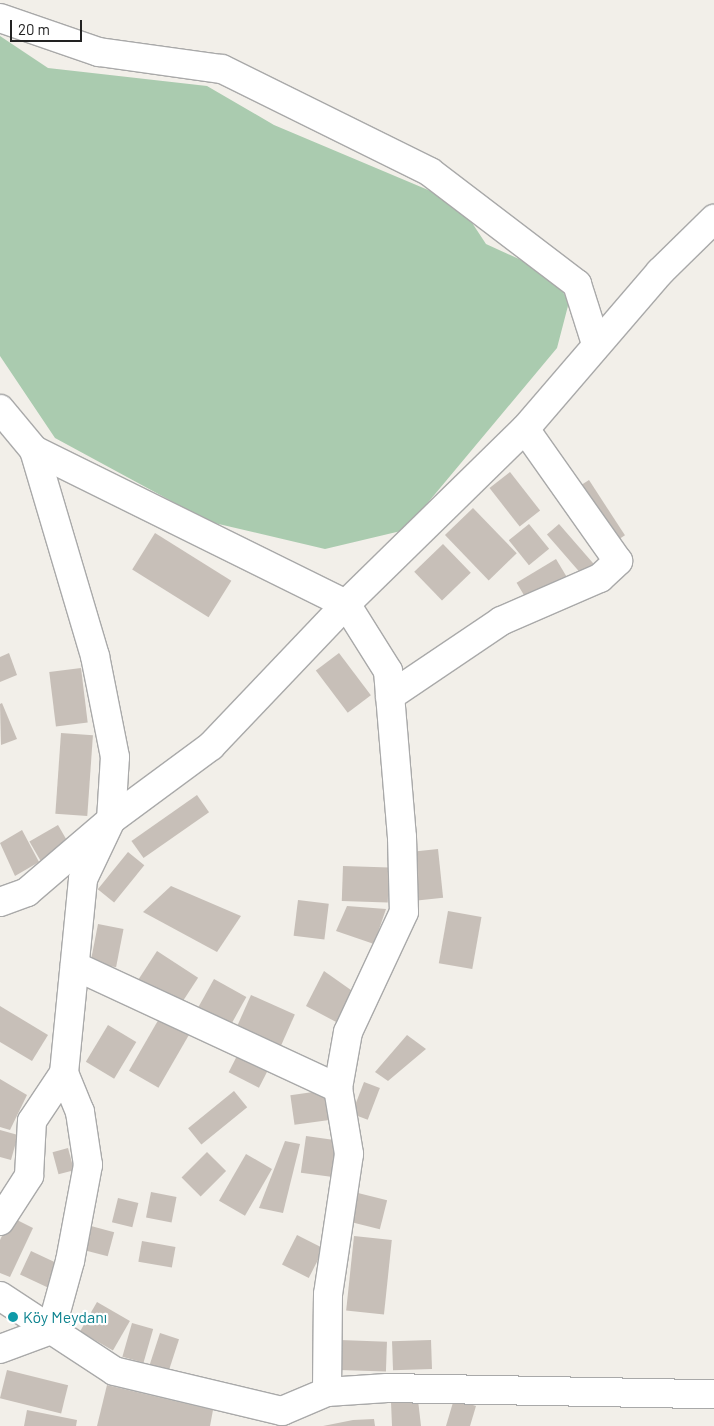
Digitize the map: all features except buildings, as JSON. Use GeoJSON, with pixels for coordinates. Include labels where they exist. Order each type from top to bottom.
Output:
{"type":"FeatureCollection","features":[{"type":"Feature","properties":{"kind":"street"},"geometry":{"type":"LineString","coordinates":[[0,18],[99,52],[222,69],[430,172],[576,284],[596,344]]}},
{"type":"Feature","properties":{"kind":"street"},"geometry":{"type":"LineString","coordinates":[[0,902],[28,892],[110,820],[211,746],[346,604],[525,428],[596,344],[714,219]]}},
{"type":"Feature","properties":{"kind":"street"},"geometry":{"type":"LineString","coordinates":[[0,409],[34,450],[95,656],[115,757],[110,820],[83,879],[64,1073],[32,1121],[29,1176],[0,1221]]}},
{"type":"Feature","properties":{"kind":"street"},"geometry":{"type":"LineString","coordinates":[[390,696],[501,620],[600,578],[618,561],[525,428]]}},
{"type":"Feature","properties":{"kind":"street"},"geometry":{"type":"LineString","coordinates":[[34,450],[346,604],[388,671],[402,837],[404,912],[348,1032],[338,1088],[349,1154],[328,1294],[327,1392]]}},
{"type":"Feature","properties":{"kind":"street"},"geometry":{"type":"LineString","coordinates":[[75,966],[338,1088]]}},
{"type":"Feature","properties":{"kind":"street"},"geometry":{"type":"LineString","coordinates":[[52,1330],[70,1261],[88,1165],[80,1112],[64,1073]]}},
{"type":"Feature","properties":{"kind":"street"},"geometry":{"type":"LineString","coordinates":[[0,1296],[114,1371],[281,1418],[327,1392],[386,1388],[714,1394]]}},
{"type":"Feature","properties":{"kind":"street"},"geometry":{"type":"LineString","coordinates":[[0,1350],[52,1330]]}},
{"type":"Feature","properties":{"kind":"green space"},"geometry":{"type":"Polygon","coordinates":[[[0,36],[48,68],[207,86],[274,125],[459,203],[486,244],[552,274],[569,302],[557,348],[405,530],[325,549],[210,522],[55,438],[0,356],[0,36]]]}},
{"type":"Feature","properties":{"kind":"place","name":"Köy Meydanı"},"geometry":{"type":"Point","coordinates":[13,1317]}}]}
